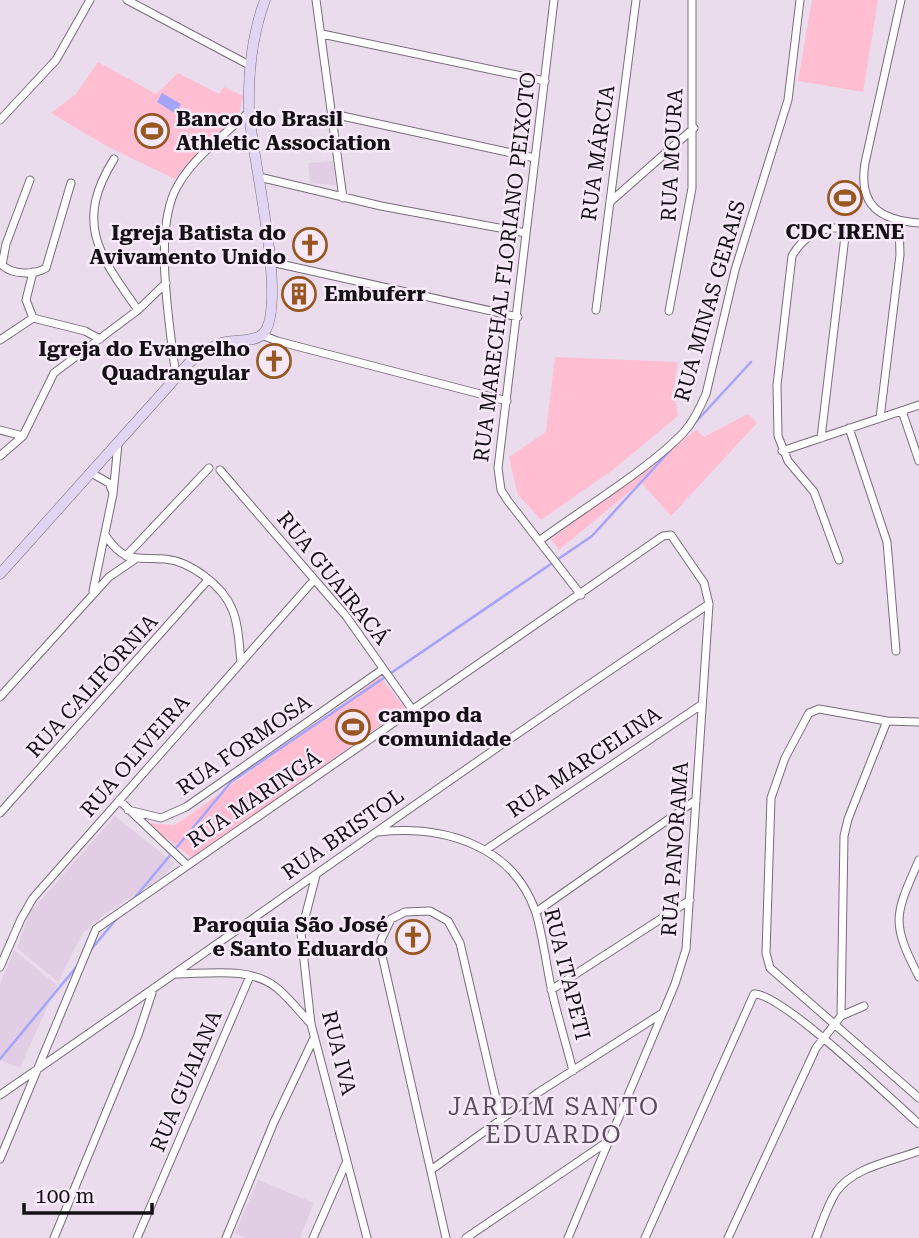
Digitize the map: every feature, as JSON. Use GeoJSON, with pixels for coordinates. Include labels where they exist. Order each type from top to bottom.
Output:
{"type":"FeatureCollection","features":[{"type":"Feature","properties":{"kind":"main road"},"geometry":{"type":"LineString","coordinates":[[0,573],[198,356],[222,343],[262,335],[271,309],[271,262],[250,111],[255,32],[265,0]]}},
{"type":"Feature","properties":{"kind":"street"},"geometry":{"type":"LineString","coordinates":[[0,120],[56,60],[90,0]]}},
{"type":"Feature","properties":{"kind":"street"},"geometry":{"type":"LineString","coordinates":[[127,0],[251,66]]}},
{"type":"Feature","properties":{"kind":"street"},"geometry":{"type":"LineString","coordinates":[[316,0],[343,198]]}},
{"type":"Feature","properties":{"kind":"street","name":"RUA MARECHAL FLORIANO PEIXOTO"},"geometry":{"type":"LineString","coordinates":[[554,0],[498,478],[508,501],[581,595]]}},
{"type":"Feature","properties":{"kind":"street","name":"RUA MÁRCIA"},"geometry":{"type":"LineString","coordinates":[[596,310],[636,0]]}},
{"type":"Feature","properties":{"kind":"street","name":"RUA MOURA"},"geometry":{"type":"LineString","coordinates":[[669,311],[692,188],[692,0]]}},
{"type":"Feature","properties":{"kind":"street","name":"RUA MINAS GERAIS"},"geometry":{"type":"LineString","coordinates":[[539,541],[671,443],[684,432],[700,407],[706,394],[735,270],[788,100],[800,0]]}},
{"type":"Feature","properties":{"kind":"street"},"geometry":{"type":"LineString","coordinates":[[901,0],[864,171],[866,194],[878,213],[899,222],[919,223]]}},
{"type":"Feature","properties":{"kind":"street"},"geometry":{"type":"LineString","coordinates":[[322,34],[545,81]]}},
{"type":"Feature","properties":{"kind":"street"},"geometry":{"type":"LineString","coordinates":[[176,377],[166,283],[166,222],[174,191],[196,163],[250,111]]}},
{"type":"Feature","properties":{"kind":"street"},"geometry":{"type":"LineString","coordinates":[[333,114],[535,158]]}},
{"type":"Feature","properties":{"kind":"street"},"geometry":{"type":"LineString","coordinates":[[610,202],[694,128]]}},
{"type":"Feature","properties":{"kind":"street"},"geometry":{"type":"LineString","coordinates":[[114,159],[101,180],[93,203],[94,236],[108,268],[138,310]]}},
{"type":"Feature","properties":{"kind":"street"},"geometry":{"type":"LineString","coordinates":[[259,177],[343,198],[526,233]]}},
{"type":"Feature","properties":{"kind":"street"},"geometry":{"type":"LineString","coordinates":[[30,180],[6,244],[2,265],[8,270],[33,272],[42,270],[49,263],[71,183]]}},
{"type":"Feature","properties":{"kind":"street"},"geometry":{"type":"LineString","coordinates":[[880,418],[900,254],[899,222]]}},
{"type":"Feature","properties":{"kind":"street"},"geometry":{"type":"LineString","coordinates":[[821,438],[846,228],[820,230],[799,245],[792,256],[775,404],[782,451],[814,492],[839,559]]}},
{"type":"Feature","properties":{"kind":"street"},"geometry":{"type":"LineString","coordinates":[[271,262],[518,317]]}},
{"type":"Feature","properties":{"kind":"street"},"geometry":{"type":"LineString","coordinates":[[33,272],[26,300],[33,318]]}},
{"type":"Feature","properties":{"kind":"street"},"geometry":{"type":"LineString","coordinates":[[0,456],[23,436],[54,373],[138,310],[166,283]]}},
{"type":"Feature","properties":{"kind":"street"},"geometry":{"type":"LineString","coordinates":[[0,340],[33,318],[85,331],[100,339]]}},
{"type":"Feature","properties":{"kind":"street"},"geometry":{"type":"LineString","coordinates":[[262,335],[276,341],[507,401]]}},
{"type":"Feature","properties":{"kind":"street"},"geometry":{"type":"LineString","coordinates":[[782,451],[919,405]]}},
{"type":"Feature","properties":{"kind":"street"},"geometry":{"type":"LineString","coordinates":[[902,411],[919,461]]}},
{"type":"Feature","properties":{"kind":"street"},"geometry":{"type":"LineString","coordinates":[[849,428],[887,542],[896,651]]}},
{"type":"Feature","properties":{"kind":"street"},"geometry":{"type":"LineString","coordinates":[[0,430],[23,436]]}},
{"type":"Feature","properties":{"kind":"street"},"geometry":{"type":"LineString","coordinates":[[92,595],[113,494],[118,444]]}},
{"type":"Feature","properties":{"kind":"street"},"geometry":{"type":"LineString","coordinates":[[0,697],[92,595],[130,558],[209,468]]}},
{"type":"Feature","properties":{"kind":"street","name":"RUA GUAIRACÁ"},"geometry":{"type":"LineString","coordinates":[[220,470],[345,616],[414,712]]}},
{"type":"Feature","properties":{"kind":"street"},"geometry":{"type":"LineString","coordinates":[[93,474],[109,484],[113,494]]}},
{"type":"Feature","properties":{"kind":"street"},"geometry":{"type":"LineString","coordinates":[[105,535],[130,558],[167,559],[183,564],[208,580],[232,609],[241,662]]}},
{"type":"Feature","properties":{"kind":"street","name":"RUA MARINGÁ"},"geometry":{"type":"LineString","coordinates":[[0,1159],[96,929],[414,712],[663,536],[671,535]]}},
{"type":"Feature","properties":{"kind":"street","name":"RUA PANORAMA"},"geometry":{"type":"LineString","coordinates":[[568,1238],[662,1014],[686,949],[709,604],[704,583],[671,535]]}},
{"type":"Feature","properties":{"kind":"street","name":"RUA CALIFÓRNIA"},"geometry":{"type":"LineString","coordinates":[[0,813],[208,580]]}},
{"type":"Feature","properties":{"kind":"street","name":"RUA OLIVEIRA"},"geometry":{"type":"LineString","coordinates":[[0,967],[26,909],[314,580]]}},
{"type":"Feature","properties":{"kind":"street","name":"RUA BRISTOL"},"geometry":{"type":"LineString","coordinates":[[0,1095],[152,992],[375,832],[709,604]]}},
{"type":"Feature","properties":{"kind":"street","name":"RUA FORMOSA"},"geometry":{"type":"LineString","coordinates":[[128,810],[161,818],[186,807],[383,669]]}},
{"type":"Feature","properties":{"kind":"street","name":"RUA MARCELINA"},"geometry":{"type":"LineString","coordinates":[[487,849],[701,705]]}},
{"type":"Feature","properties":{"kind":"street"},"geometry":{"type":"LineString","coordinates":[[919,722],[887,721],[815,709],[808,713],[794,738],[771,798],[766,953],[770,968],[919,1098]]}},
{"type":"Feature","properties":{"kind":"street"},"geometry":{"type":"LineString","coordinates":[[841,1016],[845,826],[887,721]]}},
{"type":"Feature","properties":{"kind":"street"},"geometry":{"type":"LineString","coordinates":[[119,800],[187,865]]}},
{"type":"Feature","properties":{"kind":"street"},"geometry":{"type":"LineString","coordinates":[[536,912],[696,800]]}},
{"type":"Feature","properties":{"kind":"street","name":"RUA ITAPETI"},"geometry":{"type":"LineString","coordinates":[[375,832],[418,828],[442,832],[487,849],[507,867],[536,912],[551,990],[573,1071]]}},
{"type":"Feature","properties":{"kind":"street"},"geometry":{"type":"LineString","coordinates":[[919,860],[898,915],[901,941],[919,977]]}},
{"type":"Feature","properties":{"kind":"street","name":"RUA IVA"},"geometry":{"type":"LineString","coordinates":[[317,875],[302,933],[311,1024],[366,1238]]}},
{"type":"Feature","properties":{"kind":"street"},"geometry":{"type":"LineString","coordinates":[[551,990],[690,900]]}},
{"type":"Feature","properties":{"kind":"street"},"geometry":{"type":"LineString","coordinates":[[446,1238],[381,951],[381,940],[391,919],[405,912],[430,911],[441,914],[460,943],[501,1120]]}},
{"type":"Feature","properties":{"kind":"street"},"geometry":{"type":"LineString","coordinates":[[176,974],[250,976],[276,987],[311,1024]]}},
{"type":"Feature","properties":{"kind":"street","name":"RUA GUAIANA"},"geometry":{"type":"LineString","coordinates":[[137,1238],[250,976]]}},
{"type":"Feature","properties":{"kind":"street"},"geometry":{"type":"LineString","coordinates":[[54,1238],[138,1035],[152,992]]}},
{"type":"Feature","properties":{"kind":"street"},"geometry":{"type":"LineString","coordinates":[[645,1238],[754,994],[775,1000],[823,1038],[919,1124]]}},
{"type":"Feature","properties":{"kind":"street"},"geometry":{"type":"LineString","coordinates":[[728,1238],[783,1115],[823,1038],[841,1016],[864,1006]]}},
{"type":"Feature","properties":{"kind":"street"},"geometry":{"type":"LineString","coordinates":[[431,1170],[573,1071],[662,1014]]}},
{"type":"Feature","properties":{"kind":"street"},"geometry":{"type":"LineString","coordinates":[[226,1238],[274,1122],[314,1038]]}},
{"type":"Feature","properties":{"kind":"street"},"geometry":{"type":"LineString","coordinates":[[466,1238],[608,1141]]}},
{"type":"Feature","properties":{"kind":"street"},"geometry":{"type":"LineString","coordinates":[[816,1238],[836,1193],[847,1181],[863,1171],[919,1151]]}},
{"type":"Feature","properties":{"kind":"street"},"geometry":{"type":"LineString","coordinates":[[313,1238],[346,1162]]}},
{"type":"Feature","properties":{"kind":"shaded area"},"geometry":{"type":"Polygon","coordinates":[[[812,0],[878,0],[863,92],[798,81],[812,0]]]}},
{"type":"Feature","properties":{"kind":"shaded area","name":"Banco do Brasil Athletic Association"},"geometry":{"type":"Polygon","coordinates":[[[98,62],[156,94],[178,73],[219,94],[224,87],[243,96],[239,115],[175,179],[110,148],[51,113],[76,94],[98,62]]]}},
{"type":"Feature","properties":{"kind":"shaded area"},"geometry":{"type":"Polygon","coordinates":[[[162,93],[181,104],[176,114],[157,102],[162,93]]]}},
{"type":"Feature","properties":{"kind":"shaded area"},"geometry":{"type":"Polygon","coordinates":[[[333,161],[336,185],[310,183],[308,163],[333,161]]]}},
{"type":"Feature","properties":{"kind":"shaded area","name":"CDC IRENE"},"geometry":{"type":"Polygon","coordinates":[[[837,180],[856,182],[853,216],[835,215],[837,180]]]}},
{"type":"Feature","properties":{"kind":"shaded area"},"geometry":{"type":"Polygon","coordinates":[[[555,357],[678,362],[674,388],[678,416],[614,469],[541,520],[518,495],[509,457],[546,432],[555,357]]]}},
{"type":"Feature","properties":{"kind":"shaded area"},"geometry":{"type":"Polygon","coordinates":[[[748,414],[757,423],[671,516],[641,482],[559,550],[551,539],[696,430],[704,437],[748,414]]]}},
{"type":"Feature","properties":{"kind":"shaded area"},"geometry":{"type":"Polygon","coordinates":[[[380,677],[405,708],[192,858],[147,823],[174,825],[183,820],[380,677]]]}},
{"type":"Feature","properties":{"kind":"shaded area"},"geometry":{"type":"Polygon","coordinates":[[[115,816],[174,863],[164,876],[103,915],[83,933],[58,982],[17,948],[30,912],[115,816]]]}},
{"type":"Feature","properties":{"kind":"shaded area"},"geometry":{"type":"Polygon","coordinates":[[[14,950],[57,985],[20,1068],[0,1060],[0,984],[14,950]]]}},
{"type":"Feature","properties":{"kind":"shaded area"},"geometry":{"type":"Polygon","coordinates":[[[258,1180],[314,1203],[300,1238],[246,1238],[235,1233],[258,1180]]]}},
{"type":"Feature","properties":{"kind":"waterway"},"geometry":{"type":"LineString","coordinates":[[693,425],[751,362]]}},
{"type":"Feature","properties":{"kind":"waterway"},"geometry":{"type":"LineString","coordinates":[[132,901],[231,782],[592,536],[675,445]]}},
{"type":"Feature","properties":{"kind":"waterway"},"geometry":{"type":"LineString","coordinates":[[89,952],[119,916]]}},
{"type":"Feature","properties":{"kind":"waterway"},"geometry":{"type":"LineString","coordinates":[[0,1059],[78,965]]}},
{"type":"Feature","properties":{"kind":"place","name":"Banco do Brasil Athletic Association"},"geometry":{"type":"Point","coordinates":[152,131]}},
{"type":"Feature","properties":{"kind":"place","name":"CDC IRENE"},"geometry":{"type":"Point","coordinates":[845,198]}},
{"type":"Feature","properties":{"kind":"place","name":"Igreja Batista do Avivamento Unido"},"geometry":{"type":"Point","coordinates":[310,245]}},
{"type":"Feature","properties":{"kind":"place","name":"Embuferr"},"geometry":{"type":"Point","coordinates":[299,294]}},
{"type":"Feature","properties":{"kind":"place","name":"Igreja do Evangelho Quadrangular"},"geometry":{"type":"Point","coordinates":[274,361]}},
{"type":"Feature","properties":{"kind":"place","name":"campo da comunidade"},"geometry":{"type":"Point","coordinates":[353,727]}},
{"type":"Feature","properties":{"kind":"place","name":"Paroquia São José e Santo Eduardo"},"geometry":{"type":"Point","coordinates":[413,937]}},
{"type":"Feature","properties":{"kind":"district","name":"JARDIM SANTO EDUARDO"},"geometry":{"type":"Point","coordinates":[554,1121]}}]}
